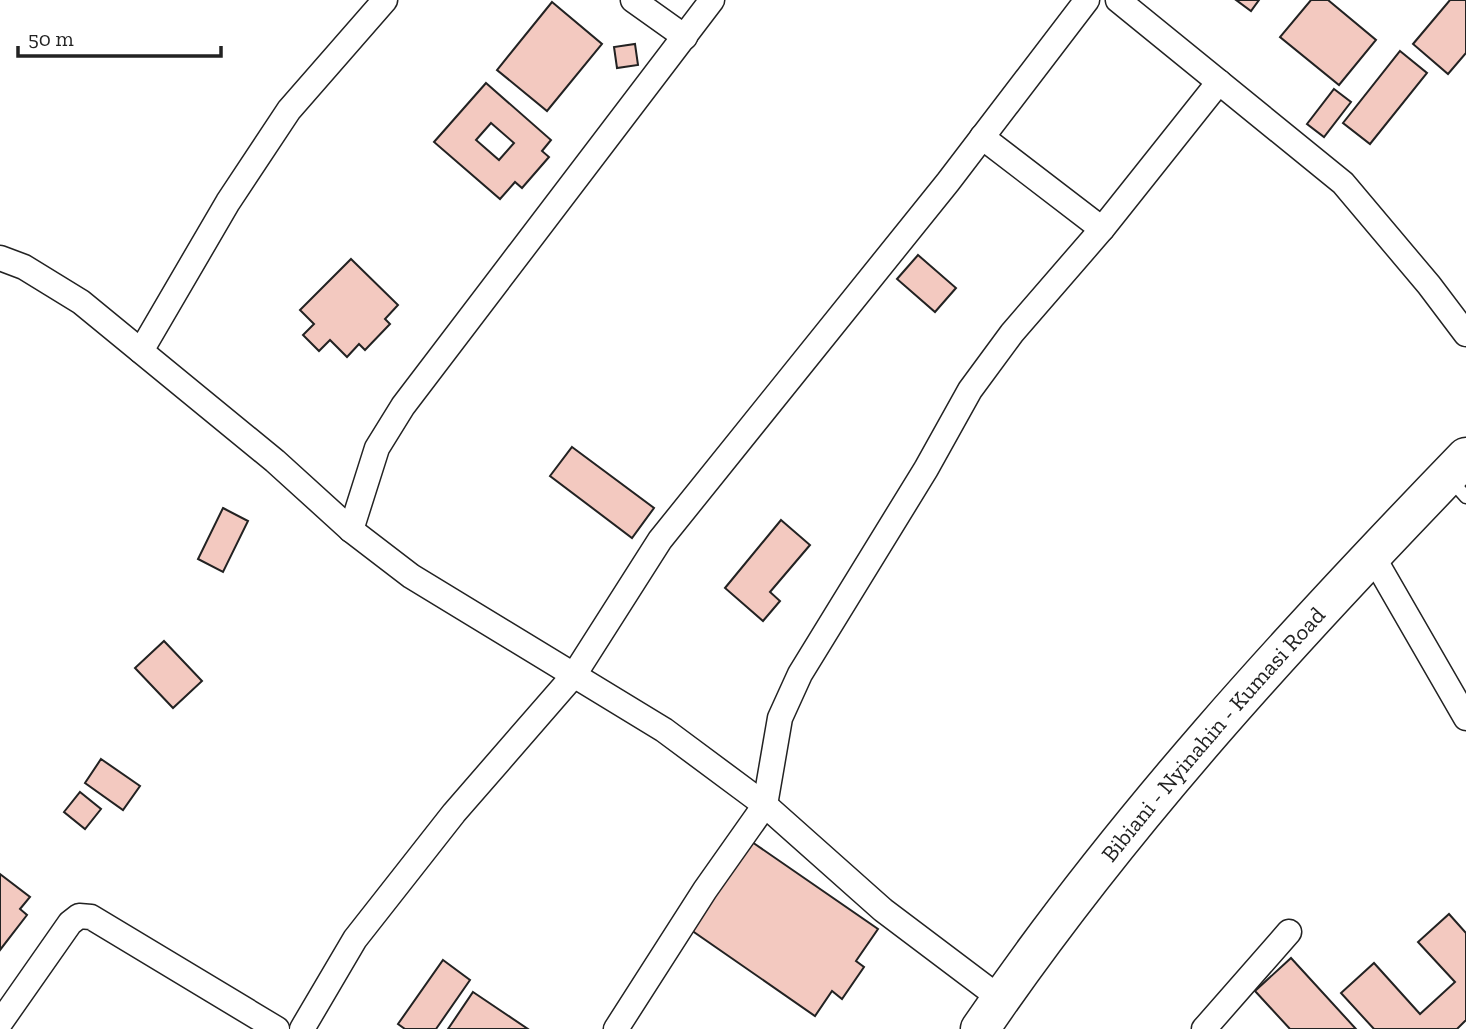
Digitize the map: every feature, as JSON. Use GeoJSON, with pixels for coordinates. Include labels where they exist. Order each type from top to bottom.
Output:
{"type":"FeatureCollection","features":[{"type":"Feature","properties":{"kind":"main road","name":"Bibiani - Nyinahin - Kumasi Road"},"geometry":{"type":"LineString","coordinates":[[990,1014],[1109,853],[1242,698],[1372,555],[1460,477]]}},
{"type":"Feature","properties":{"kind":"street"},"geometry":{"type":"LineString","coordinates":[[141,351],[228,201],[289,110],[385,0]]}},
{"type":"Feature","properties":{"kind":"street"},"geometry":{"type":"LineString","coordinates":[[633,0],[685,37]]}},
{"type":"Feature","properties":{"kind":"street"},"geometry":{"type":"LineString","coordinates":[[351,530],[377,448],[403,406],[712,0]]}},
{"type":"Feature","properties":{"kind":"street"},"geometry":{"type":"LineString","coordinates":[[302,1029],[355,939],[454,813],[574,675],[660,540],[982,137],[1087,0]]}},
{"type":"Feature","properties":{"kind":"street"},"geometry":{"type":"LineString","coordinates":[[1118,0],[1343,183],[1429,285],[1466,334]]}},
{"type":"Feature","properties":{"kind":"street"},"geometry":{"type":"LineString","coordinates":[[615,1029],[705,890],[765,805],[780,718],[800,674],[926,469],[970,390],[1012,333],[1102,229],[1220,82]]}},
{"type":"Feature","properties":{"kind":"street"},"geometry":{"type":"LineString","coordinates":[[982,137],[1102,229]]}},
{"type":"Feature","properties":{"kind":"street"},"geometry":{"type":"LineString","coordinates":[[0,258],[23,267],[80,302],[275,461],[351,530],[411,576],[664,730],[765,805],[883,910],[990,1014]]}},
{"type":"Feature","properties":{"kind":"street"},"geometry":{"type":"LineString","coordinates":[[1372,555],[1466,718]]}},
{"type":"Feature","properties":{"kind":"street"},"geometry":{"type":"LineString","coordinates":[[0,1023],[70,923],[79,916],[91,916],[277,1029]]}},
{"type":"Feature","properties":{"kind":"street"},"geometry":{"type":"LineString","coordinates":[[1204,1029],[1289,932]]}},
{"type":"Feature","properties":{"kind":"building"},"geometry":{"type":"Polygon","coordinates":[[[1236,0],[1259,0],[1251,11],[1236,0]]]}},
{"type":"Feature","properties":{"kind":"building"},"geometry":{"type":"Polygon","coordinates":[[[1311,0],[1328,0],[1376,40],[1339,85],[1280,37],[1311,0]]]}},
{"type":"Feature","properties":{"kind":"building"},"geometry":{"type":"Polygon","coordinates":[[[1450,0],[1466,0],[1466,53],[1448,74],[1413,44],[1450,0]]]}},
{"type":"Feature","properties":{"kind":"building"},"geometry":{"type":"Polygon","coordinates":[[[552,2],[602,44],[547,111],[497,70],[552,2]]]}},
{"type":"Feature","properties":{"kind":"building"},"geometry":{"type":"Polygon","coordinates":[[[635,44],[638,65],[617,68],[614,47],[635,44]]]}},
{"type":"Feature","properties":{"kind":"building"},"geometry":{"type":"Polygon","coordinates":[[[1400,51],[1427,73],[1370,144],[1343,123],[1400,51]]]}},
{"type":"Feature","properties":{"kind":"building"},"geometry":{"type":"Polygon","coordinates":[[[486,83],[551,140],[542,151],[549,157],[522,188],[515,182],[500,199],[434,142],[486,83]],[[491,123],[476,140],[499,160],[514,143],[491,123]]]}},
{"type":"Feature","properties":{"kind":"building"},"geometry":{"type":"Polygon","coordinates":[[[1334,89],[1351,102],[1324,137],[1307,124],[1334,89]]]}},
{"type":"Feature","properties":{"kind":"building"},"geometry":{"type":"Polygon","coordinates":[[[918,255],[956,288],[935,312],[897,279],[918,255]]]}},
{"type":"Feature","properties":{"kind":"building"},"geometry":{"type":"Polygon","coordinates":[[[351,259],[398,305],[385,319],[390,324],[365,350],[359,344],[347,357],[330,340],[319,351],[303,335],[314,324],[300,310],[351,259]]]}},
{"type":"Feature","properties":{"kind":"building"},"geometry":{"type":"Polygon","coordinates":[[[572,447],[654,508],[632,538],[550,476],[572,447]]]}},
{"type":"Feature","properties":{"kind":"building"},"geometry":{"type":"Polygon","coordinates":[[[223,508],[248,521],[223,572],[198,559],[223,508]]]}},
{"type":"Feature","properties":{"kind":"building"},"geometry":{"type":"Polygon","coordinates":[[[781,520],[810,545],[770,592],[780,601],[763,621],[725,588],[781,520]]]}},
{"type":"Feature","properties":{"kind":"building"},"geometry":{"type":"Polygon","coordinates":[[[164,641],[202,681],[173,708],[135,668],[164,641]]]}},
{"type":"Feature","properties":{"kind":"building"},"geometry":{"type":"Polygon","coordinates":[[[101,759],[140,786],[123,810],[85,783],[101,759]]]}},
{"type":"Feature","properties":{"kind":"building"},"geometry":{"type":"Polygon","coordinates":[[[80,792],[101,809],[85,829],[64,812],[80,792]]]}},
{"type":"Feature","properties":{"kind":"building"},"geometry":{"type":"Polygon","coordinates":[[[752,842],[878,929],[856,961],[864,967],[842,999],[832,991],[815,1016],[691,930],[752,842]]]}},
{"type":"Feature","properties":{"kind":"building"},"geometry":{"type":"Polygon","coordinates":[[[0,874],[30,897],[20,909],[27,915],[0,950],[0,874]]]}},
{"type":"Feature","properties":{"kind":"building"},"geometry":{"type":"Polygon","coordinates":[[[1449,914],[1466,933],[1466,1020],[1457,1029],[1374,1029],[1341,993],[1374,963],[1420,1014],[1455,982],[1418,942],[1449,914]]]}},
{"type":"Feature","properties":{"kind":"building"},"geometry":{"type":"Polygon","coordinates":[[[1291,958],[1356,1029],[1290,1029],[1255,991],[1291,958]]]}},
{"type":"Feature","properties":{"kind":"building"},"geometry":{"type":"Polygon","coordinates":[[[443,960],[470,980],[436,1029],[405,1029],[398,1024],[443,960]]]}},
{"type":"Feature","properties":{"kind":"building"},"geometry":{"type":"Polygon","coordinates":[[[473,992],[528,1029],[448,1029],[473,992]]]}}]}
